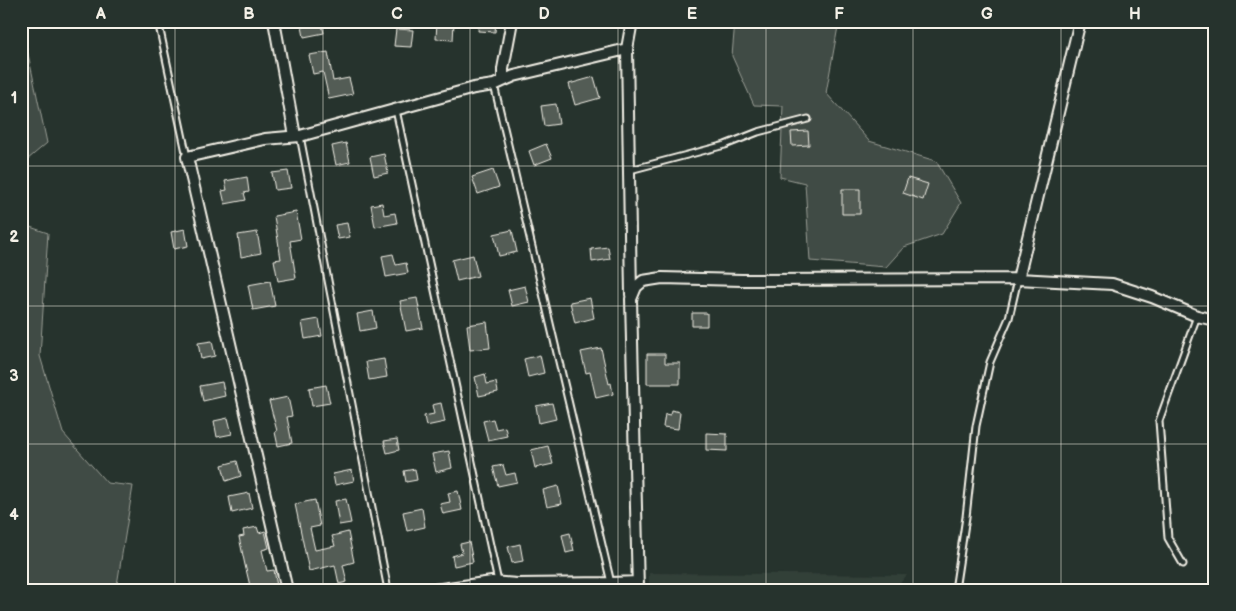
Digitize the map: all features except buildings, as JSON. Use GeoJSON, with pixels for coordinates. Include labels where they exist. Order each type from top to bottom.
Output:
{"type":"FeatureCollection","features":[{"type":"Feature","properties":{"kind":"street"},"geometry":{"type":"LineString","coordinates":[[274,21],[297,136]]}},
{"type":"Feature","properties":{"kind":"street"},"geometry":{"type":"LineString","coordinates":[[499,83],[512,21]]}},
{"type":"Feature","properties":{"kind":"street"},"geometry":{"type":"LineString","coordinates":[[434,590],[498,582],[611,583],[638,586],[627,49],[632,21]]}},
{"type":"Feature","properties":{"kind":"street"},"geometry":{"type":"LineString","coordinates":[[1018,279],[1080,21]]}},
{"type":"Feature","properties":{"kind":"street"},"geometry":{"type":"LineString","coordinates":[[286,590],[187,157],[265,138],[297,136],[474,88],[499,83],[514,76],[627,49]]}},
{"type":"Feature","properties":{"kind":"street"},"geometry":{"type":"LineString","coordinates":[[631,299],[636,287],[644,281],[662,278],[742,280],[1018,279],[1112,284],[1152,297],[1197,316],[1215,320]]}},
{"type":"Feature","properties":{"kind":"lane"},"geometry":{"type":"LineString","coordinates":[[158,21],[187,157]]}},
{"type":"Feature","properties":{"kind":"lane"},"geometry":{"type":"LineString","coordinates":[[499,83],[611,583]]}},
{"type":"Feature","properties":{"kind":"lane"},"geometry":{"type":"LineString","coordinates":[[396,110],[498,582]]}},
{"type":"Feature","properties":{"kind":"lane"},"geometry":{"type":"LineString","coordinates":[[630,170],[725,145],[758,132],[808,119]]}},
{"type":"Feature","properties":{"kind":"lane"},"geometry":{"type":"LineString","coordinates":[[297,136],[388,590]]}},
{"type":"Feature","properties":{"kind":"lane"},"geometry":{"type":"LineString","coordinates":[[955,590],[966,517],[976,426],[990,362],[1009,318],[1018,279]]}},
{"type":"Feature","properties":{"kind":"lane"},"geometry":{"type":"LineString","coordinates":[[1183,564],[1168,538],[1159,420],[1197,316]]}},
{"type":"Feature","properties":{"kind":"shaded area"},"geometry":{"type":"Polygon","coordinates":[[[21,21],[47,143],[21,165],[21,21]]]}},
{"type":"Feature","properties":{"kind":"shaded area"},"geometry":{"type":"Polygon","coordinates":[[[735,21],[839,21],[826,93],[869,141],[936,161],[961,203],[942,234],[904,247],[886,267],[810,261],[805,183],[780,177],[783,106],[754,105],[732,56],[735,21]]]}},
{"type":"Feature","properties":{"kind":"shaded area"},"geometry":{"type":"Polygon","coordinates":[[[21,224],[48,233],[40,356],[63,433],[107,483],[133,486],[117,585],[96,590],[21,590],[21,224]]]}},
{"type":"Feature","properties":{"kind":"shaded area"},"geometry":{"type":"Polygon","coordinates":[[[649,573],[907,575],[894,590],[649,590],[649,573]]]}}]}
